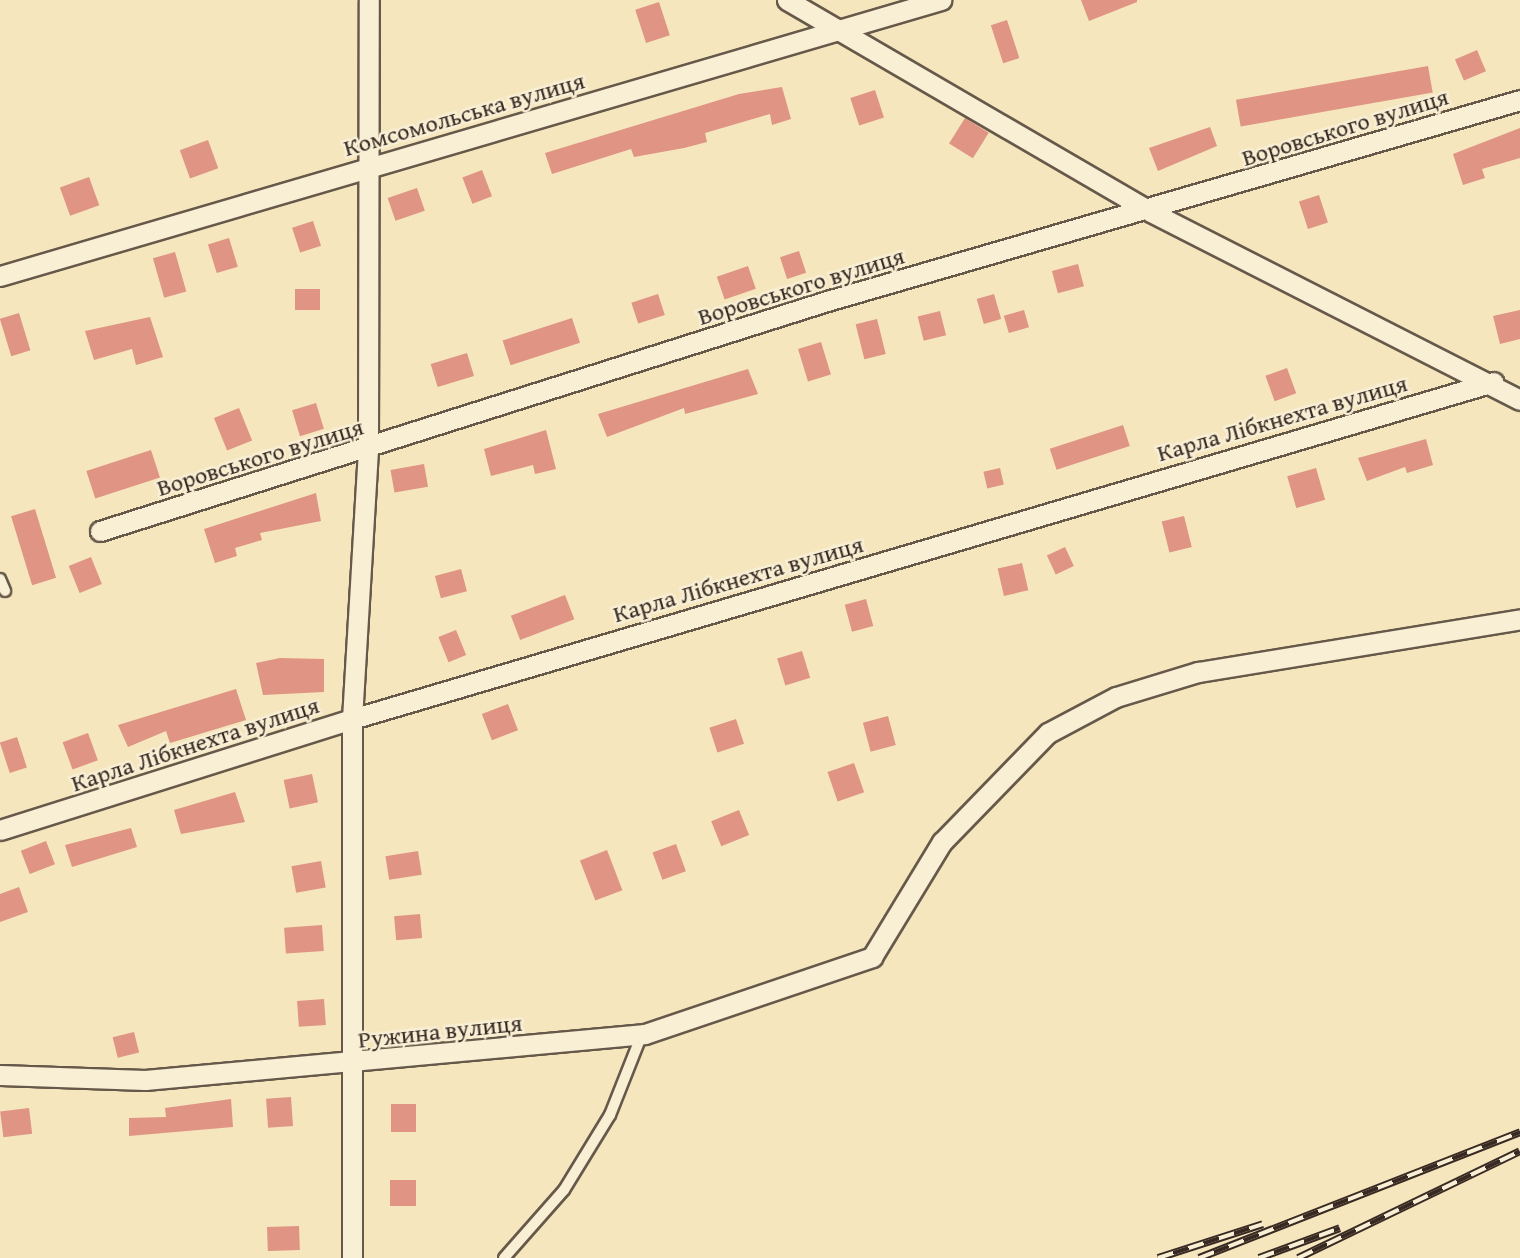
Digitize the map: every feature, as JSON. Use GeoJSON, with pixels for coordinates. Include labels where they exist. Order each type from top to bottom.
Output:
{"type":"FeatureCollection","features":[{"type":"Feature","properties":{"kind":"street"},"geometry":{"type":"LineString","coordinates":[[352,1258],[352,719],[368,450],[369,0]]}},
{"type":"Feature","properties":{"kind":"street"},"geometry":{"type":"LineString","coordinates":[[788,0],[844,28],[1152,212],[1493,382],[1520,400]]}},
{"type":"Feature","properties":{"kind":"street","name":"Комсомольська вулиця"},"geometry":{"type":"LineString","coordinates":[[0,276],[941,0]]}},
{"type":"Feature","properties":{"kind":"street","name":"Воровського вулиця"},"geometry":{"type":"LineString","coordinates":[[100,531],[368,450],[827,301],[1152,212],[1520,100]]}},
{"type":"Feature","properties":{"kind":"street","name":"Карла Лібкнехта вулиця"},"geometry":{"type":"LineString","coordinates":[[0,830],[352,719],[1493,382]]}},
{"type":"Feature","properties":{"kind":"street","name":"Ружина вулиця"},"geometry":{"type":"LineString","coordinates":[[0,1075],[145,1080],[353,1065],[642,1034],[872,957],[942,842],[1048,733],[1116,697],[1198,672],[1520,619]]}},
{"type":"Feature","properties":{"kind":"lane"},"geometry":{"type":"LineString","coordinates":[[0,579],[5,591]]}},
{"type":"Feature","properties":{"kind":"lane"},"geometry":{"type":"LineString","coordinates":[[505,1258],[564,1190],[610,1115],[642,1034]]}},
{"type":"Feature","properties":{"kind":"building"},"geometry":{"type":"Polygon","coordinates":[[[1081,0],[1137,0],[1137,2],[1089,21],[1081,0]]]}},
{"type":"Feature","properties":{"kind":"building"},"geometry":{"type":"Polygon","coordinates":[[[659,2],[670,35],[646,43],[635,10],[659,2]]]}},
{"type":"Feature","properties":{"kind":"building"},"geometry":{"type":"Polygon","coordinates":[[[1007,20],[1019,58],[1003,63],[991,25],[1007,20]]]}},
{"type":"Feature","properties":{"kind":"building"},"geometry":{"type":"Polygon","coordinates":[[[1477,50],[1486,71],[1464,81],[1455,59],[1477,50]]]}},
{"type":"Feature","properties":{"kind":"building"},"geometry":{"type":"Polygon","coordinates":[[[1428,66],[1433,93],[1241,126],[1236,100],[1428,66]]]}},
{"type":"Feature","properties":{"kind":"building"},"geometry":{"type":"Polygon","coordinates":[[[782,87],[791,119],[772,125],[770,114],[705,133],[707,142],[634,157],[631,149],[552,174],[545,153],[739,94],[782,87]]]}},
{"type":"Feature","properties":{"kind":"building"},"geometry":{"type":"Polygon","coordinates":[[[875,90],[884,118],[859,126],[850,98],[875,90]]]}},
{"type":"Feature","properties":{"kind":"building"},"geometry":{"type":"Polygon","coordinates":[[[965,118],[989,133],[973,158],[949,143],[965,118]]]}},
{"type":"Feature","properties":{"kind":"building"},"geometry":{"type":"Polygon","coordinates":[[[1210,127],[1217,146],[1158,171],[1149,148],[1210,127]]]}},
{"type":"Feature","properties":{"kind":"building"},"geometry":{"type":"Polygon","coordinates":[[[1520,128],[1520,158],[1482,169],[1485,178],[1463,185],[1453,154],[1520,128]]]}},
{"type":"Feature","properties":{"kind":"building"},"geometry":{"type":"Polygon","coordinates":[[[208,140],[218,168],[190,178],[180,150],[208,140]]]}},
{"type":"Feature","properties":{"kind":"building"},"geometry":{"type":"Polygon","coordinates":[[[482,170],[492,196],[472,204],[462,178],[482,170]]]}},
{"type":"Feature","properties":{"kind":"building"},"geometry":{"type":"Polygon","coordinates":[[[89,177],[99,205],[70,216],[60,188],[89,177]]]}},
{"type":"Feature","properties":{"kind":"building"},"geometry":{"type":"Polygon","coordinates":[[[417,188],[425,211],[396,221],[388,198],[417,188]]]}},
{"type":"Feature","properties":{"kind":"building"},"geometry":{"type":"Polygon","coordinates":[[[1319,195],[1328,223],[1308,229],[1299,201],[1319,195]]]}},
{"type":"Feature","properties":{"kind":"building"},"geometry":{"type":"Polygon","coordinates":[[[313,221],[321,246],[300,253],[292,228],[313,221]]]}},
{"type":"Feature","properties":{"kind":"building"},"geometry":{"type":"Polygon","coordinates":[[[229,238],[238,267],[217,273],[208,244],[229,238]]]}},
{"type":"Feature","properties":{"kind":"building"},"geometry":{"type":"Polygon","coordinates":[[[799,251],[806,273],[787,279],[780,257],[799,251]]]}},
{"type":"Feature","properties":{"kind":"building"},"geometry":{"type":"Polygon","coordinates":[[[175,252],[186,291],[164,298],[153,258],[175,252]]]}},
{"type":"Feature","properties":{"kind":"building"},"geometry":{"type":"Polygon","coordinates":[[[1078,264],[1084,286],[1058,293],[1052,271],[1078,264]]]}},
{"type":"Feature","properties":{"kind":"building"},"geometry":{"type":"Polygon","coordinates":[[[748,266],[756,289],[725,299],[717,277],[748,266]]]}},
{"type":"Feature","properties":{"kind":"building"},"geometry":{"type":"Polygon","coordinates":[[[295,289],[320,289],[320,310],[295,310],[295,289]]]}},
{"type":"Feature","properties":{"kind":"building"},"geometry":{"type":"Polygon","coordinates":[[[658,294],[665,315],[638,324],[631,303],[658,294]]]}},
{"type":"Feature","properties":{"kind":"building"},"geometry":{"type":"Polygon","coordinates":[[[994,294],[1001,319],[984,324],[977,299],[994,294]]]}},
{"type":"Feature","properties":{"kind":"building"},"geometry":{"type":"Polygon","coordinates":[[[1024,310],[1029,327],[1009,333],[1004,316],[1024,310]]]}},
{"type":"Feature","properties":{"kind":"building"},"geometry":{"type":"Polygon","coordinates":[[[1520,310],[1520,339],[1500,344],[1493,316],[1520,310]]]}},
{"type":"Feature","properties":{"kind":"building"},"geometry":{"type":"Polygon","coordinates":[[[940,311],[946,335],[924,341],[918,317],[940,311]]]}},
{"type":"Feature","properties":{"kind":"building"},"geometry":{"type":"Polygon","coordinates":[[[19,313],[30,350],[11,356],[0,319],[19,313]]]}},
{"type":"Feature","properties":{"kind":"building"},"geometry":{"type":"Polygon","coordinates":[[[150,317],[163,357],[136,365],[132,349],[94,360],[85,331],[150,317]]]}},
{"type":"Feature","properties":{"kind":"building"},"geometry":{"type":"Polygon","coordinates":[[[572,318],[580,343],[511,365],[503,341],[572,318]]]}},
{"type":"Feature","properties":{"kind":"building"},"geometry":{"type":"Polygon","coordinates":[[[877,319],[886,354],[864,359],[856,324],[877,319]]]}},
{"type":"Feature","properties":{"kind":"building"},"geometry":{"type":"Polygon","coordinates":[[[821,342],[831,375],[808,382],[798,349],[821,342]]]}},
{"type":"Feature","properties":{"kind":"building"},"geometry":{"type":"Polygon","coordinates":[[[467,353],[474,376],[438,387],[431,364],[467,353]]]}},
{"type":"Feature","properties":{"kind":"building"},"geometry":{"type":"Polygon","coordinates":[[[1287,368],[1296,393],[1275,401],[1265,376],[1287,368]]]}},
{"type":"Feature","properties":{"kind":"building"},"geometry":{"type":"Polygon","coordinates":[[[748,369],[758,394],[685,414],[684,408],[607,437],[598,414],[748,369]]]}},
{"type":"Feature","properties":{"kind":"building"},"geometry":{"type":"Polygon","coordinates":[[[316,403],[324,429],[300,436],[292,410],[316,403]]]}},
{"type":"Feature","properties":{"kind":"building"},"geometry":{"type":"Polygon","coordinates":[[[239,408],[252,440],[227,451],[214,418],[239,408]]]}},
{"type":"Feature","properties":{"kind":"building"},"geometry":{"type":"Polygon","coordinates":[[[1123,425],[1130,446],[1057,470],[1050,449],[1123,425]]]}},
{"type":"Feature","properties":{"kind":"building"},"geometry":{"type":"Polygon","coordinates":[[[546,430],[556,469],[535,474],[533,465],[491,476],[484,449],[546,430]]]}},
{"type":"Feature","properties":{"kind":"building"},"geometry":{"type":"Polygon","coordinates":[[[1426,439],[1433,465],[1407,473],[1405,467],[1367,481],[1358,458],[1426,439]]]}},
{"type":"Feature","properties":{"kind":"building"},"geometry":{"type":"Polygon","coordinates":[[[151,450],[160,478],[95,499],[86,471],[151,450]]]}},
{"type":"Feature","properties":{"kind":"building"},"geometry":{"type":"Polygon","coordinates":[[[424,464],[428,487],[395,493],[391,470],[424,464]]]}},
{"type":"Feature","properties":{"kind":"building"},"geometry":{"type":"Polygon","coordinates":[[[1000,468],[1004,485],[987,488],[983,472],[1000,468]]]}},
{"type":"Feature","properties":{"kind":"building"},"geometry":{"type":"Polygon","coordinates":[[[1316,468],[1325,500],[1296,508],[1287,476],[1316,468]]]}},
{"type":"Feature","properties":{"kind":"building"},"geometry":{"type":"Polygon","coordinates":[[[316,493],[321,521],[260,533],[262,540],[235,548],[237,556],[215,563],[204,529],[316,493]]]}},
{"type":"Feature","properties":{"kind":"building"},"geometry":{"type":"Polygon","coordinates":[[[35,509],[56,578],[32,585],[11,516],[35,509]]]}},
{"type":"Feature","properties":{"kind":"building"},"geometry":{"type":"Polygon","coordinates":[[[1184,516],[1192,547],[1169,553],[1162,522],[1184,516]]]}},
{"type":"Feature","properties":{"kind":"building"},"geometry":{"type":"Polygon","coordinates":[[[1065,547],[1074,566],[1056,574],[1047,555],[1065,547]]]}},
{"type":"Feature","properties":{"kind":"building"},"geometry":{"type":"Polygon","coordinates":[[[91,557],[102,584],[80,593],[69,566],[91,557]]]}},
{"type":"Feature","properties":{"kind":"building"},"geometry":{"type":"Polygon","coordinates":[[[1022,563],[1028,590],[1004,596],[998,569],[1022,563]]]}},
{"type":"Feature","properties":{"kind":"building"},"geometry":{"type":"Polygon","coordinates":[[[461,569],[467,591],[441,598],[435,576],[461,569]]]}},
{"type":"Feature","properties":{"kind":"building"},"geometry":{"type":"Polygon","coordinates":[[[565,595],[574,619],[520,640],[511,616],[565,595]]]}},
{"type":"Feature","properties":{"kind":"building"},"geometry":{"type":"Polygon","coordinates":[[[866,599],[873,626],[852,632],[845,605],[866,599]]]}},
{"type":"Feature","properties":{"kind":"building"},"geometry":{"type":"Polygon","coordinates":[[[456,630],[466,655],[448,662],[438,637],[456,630]]]}},
{"type":"Feature","properties":{"kind":"building"},"geometry":{"type":"Polygon","coordinates":[[[802,651],[810,678],[785,685],[777,659],[802,651]]]}},
{"type":"Feature","properties":{"kind":"building"},"geometry":{"type":"Polygon","coordinates":[[[280,658],[324,659],[324,692],[263,695],[256,663],[280,658]]]}},
{"type":"Feature","properties":{"kind":"building"},"geometry":{"type":"Polygon","coordinates":[[[236,689],[246,720],[170,743],[166,731],[128,747],[118,725],[236,689]]]}},
{"type":"Feature","properties":{"kind":"building"},"geometry":{"type":"Polygon","coordinates":[[[508,704],[518,730],[492,740],[482,714],[508,704]]]}},
{"type":"Feature","properties":{"kind":"building"},"geometry":{"type":"Polygon","coordinates":[[[888,716],[896,745],[871,752],[863,723],[888,716]]]}},
{"type":"Feature","properties":{"kind":"building"},"geometry":{"type":"Polygon","coordinates":[[[736,719],[744,744],[717,752],[709,728],[736,719]]]}},
{"type":"Feature","properties":{"kind":"building"},"geometry":{"type":"Polygon","coordinates":[[[88,733],[98,760],[73,769],[63,742],[88,733]]]}},
{"type":"Feature","properties":{"kind":"building"},"geometry":{"type":"Polygon","coordinates":[[[17,737],[27,767],[10,773],[0,743],[17,737]]]}},
{"type":"Feature","properties":{"kind":"building"},"geometry":{"type":"Polygon","coordinates":[[[854,763],[864,792],[838,801],[828,772],[854,763]]]}},
{"type":"Feature","properties":{"kind":"building"},"geometry":{"type":"Polygon","coordinates":[[[312,774],[318,802],[290,808],[284,780],[312,774]]]}},
{"type":"Feature","properties":{"kind":"building"},"geometry":{"type":"Polygon","coordinates":[[[235,792],[245,822],[181,834],[174,810],[235,792]]]}},
{"type":"Feature","properties":{"kind":"building"},"geometry":{"type":"Polygon","coordinates":[[[739,810],[749,835],[721,846],[711,821],[739,810]]]}},
{"type":"Feature","properties":{"kind":"building"},"geometry":{"type":"Polygon","coordinates":[[[131,828],[137,847],[72,867],[65,845],[131,828]]]}},
{"type":"Feature","properties":{"kind":"building"},"geometry":{"type":"Polygon","coordinates":[[[46,841],[55,864],[30,874],[21,851],[46,841]]]}},
{"type":"Feature","properties":{"kind":"building"},"geometry":{"type":"Polygon","coordinates":[[[676,844],[686,871],[662,880],[653,853],[676,844]]]}},
{"type":"Feature","properties":{"kind":"building"},"geometry":{"type":"Polygon","coordinates":[[[607,850],[622,890],[595,901],[580,860],[607,850]]]}},
{"type":"Feature","properties":{"kind":"building"},"geometry":{"type":"Polygon","coordinates":[[[418,851],[422,875],[389,880],[385,856],[418,851]]]}},
{"type":"Feature","properties":{"kind":"building"},"geometry":{"type":"Polygon","coordinates":[[[321,861],[326,888],[296,893],[291,866],[321,861]]]}},
{"type":"Feature","properties":{"kind":"building"},"geometry":{"type":"Polygon","coordinates":[[[19,887],[28,912],[0,922],[0,894],[19,887]]]}},
{"type":"Feature","properties":{"kind":"building"},"geometry":{"type":"Polygon","coordinates":[[[420,914],[422,938],[396,940],[394,916],[420,914]]]}},
{"type":"Feature","properties":{"kind":"building"},"geometry":{"type":"Polygon","coordinates":[[[322,925],[324,951],[286,954],[284,928],[322,925]]]}},
{"type":"Feature","properties":{"kind":"building"},"geometry":{"type":"Polygon","coordinates":[[[324,999],[326,1025],[299,1027],[297,1001],[324,999]]]}},
{"type":"Feature","properties":{"kind":"building"},"geometry":{"type":"Polygon","coordinates":[[[134,1032],[139,1052],[118,1058],[113,1037],[134,1032]]]}},
{"type":"Feature","properties":{"kind":"building"},"geometry":{"type":"Polygon","coordinates":[[[291,1097],[293,1126],[268,1128],[266,1099],[291,1097]]]}},
{"type":"Feature","properties":{"kind":"building"},"geometry":{"type":"Polygon","coordinates":[[[231,1099],[233,1127],[129,1136],[129,1118],[166,1117],[165,1108],[231,1099]]]}},
{"type":"Feature","properties":{"kind":"building"},"geometry":{"type":"Polygon","coordinates":[[[391,1104],[416,1104],[416,1132],[391,1132],[391,1104]]]}},
{"type":"Feature","properties":{"kind":"building"},"geometry":{"type":"Polygon","coordinates":[[[29,1108],[32,1134],[3,1137],[0,1112],[29,1108]]]}},
{"type":"Feature","properties":{"kind":"building"},"geometry":{"type":"Polygon","coordinates":[[[390,1180],[416,1180],[416,1206],[390,1206],[390,1180]]]}},
{"type":"Feature","properties":{"kind":"building"},"geometry":{"type":"Polygon","coordinates":[[[299,1226],[300,1250],[268,1251],[267,1227],[299,1226]]]}},
{"type":"Feature","properties":{"kind":"railway"},"geometry":{"type":"LineString","coordinates":[[1199,1258],[1520,1132]]}},
{"type":"Feature","properties":{"kind":"railway"},"geometry":{"type":"LineString","coordinates":[[1298,1258],[1520,1151]]}},
{"type":"Feature","properties":{"kind":"railway"},"geometry":{"type":"LineString","coordinates":[[1158,1258],[1263,1224]]}},
{"type":"Feature","properties":{"kind":"railway"},"geometry":{"type":"LineString","coordinates":[[1259,1258],[1340,1228]]}}]}
